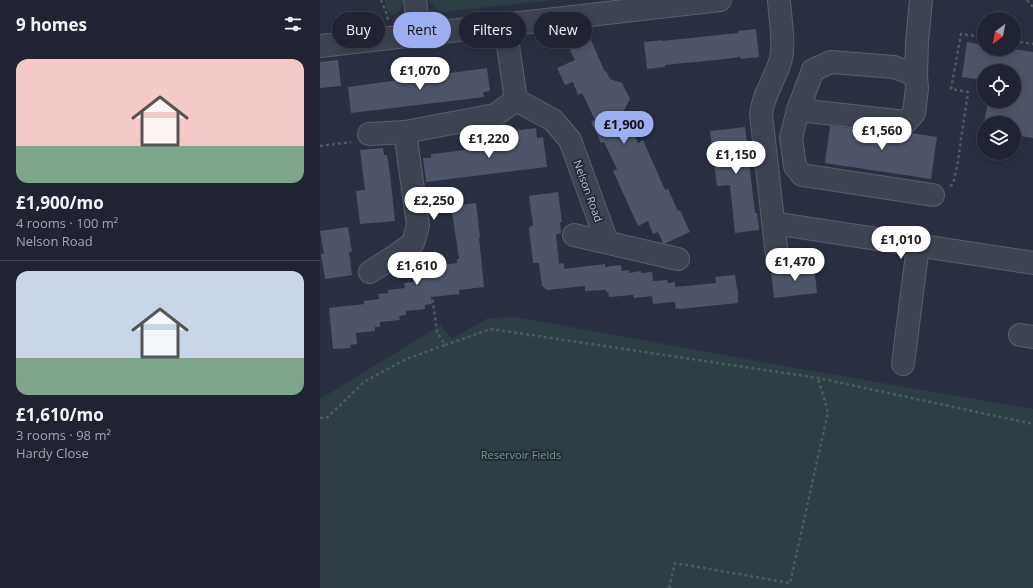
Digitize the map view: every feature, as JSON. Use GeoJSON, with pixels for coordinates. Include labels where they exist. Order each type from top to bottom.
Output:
{"type":"FeatureCollection","features":[{"type":"Feature","properties":{"kind":"street"},"geometry":{"type":"LineString","coordinates":[[416,0],[417,12]]}},
{"type":"Feature","properties":{"kind":"street"},"geometry":{"type":"LineString","coordinates":[[526,23],[720,0]]}},
{"type":"Feature","properties":{"kind":"street"},"geometry":{"type":"LineString","coordinates":[[777,256],[761,114],[765,95],[780,65],[782,56],[779,0]]}},
{"type":"Feature","properties":{"kind":"street"},"geometry":{"type":"LineString","coordinates":[[798,110],[906,122],[914,112],[917,88],[917,42],[921,0]]}},
{"type":"Feature","properties":{"kind":"street"},"geometry":{"type":"LineString","coordinates":[[320,46],[393,38]]}},
{"type":"Feature","properties":{"kind":"street"},"geometry":{"type":"LineString","coordinates":[[369,134],[405,132],[495,115],[516,100],[508,48]]}},
{"type":"Feature","properties":{"kind":"street"},"geometry":{"type":"LineString","coordinates":[[916,75],[894,67],[831,62],[813,70],[798,110],[791,138],[795,166],[802,175],[933,195]]}},
{"type":"Feature","properties":{"kind":"street","name":"Nelson Road"},"geometry":{"type":"LineString","coordinates":[[516,100],[553,120],[570,140],[607,242]]}},
{"type":"Feature","properties":{"kind":"street"},"geometry":{"type":"LineString","coordinates":[[370,272],[413,243],[418,225],[405,132]]}},
{"type":"Feature","properties":{"kind":"street"},"geometry":{"type":"LineString","coordinates":[[773,223],[1033,263]]}},
{"type":"Feature","properties":{"kind":"street","name":"Nelson Road"},"geometry":{"type":"LineString","coordinates":[[574,235],[678,259]]}},
{"type":"Feature","properties":{"kind":"street"},"geometry":{"type":"LineString","coordinates":[[903,364],[918,246]]}},
{"type":"Feature","properties":{"kind":"path"},"geometry":{"type":"LineString","coordinates":[[1027,0],[1033,7]]}},
{"type":"Feature","properties":{"kind":"path"},"geometry":{"type":"LineString","coordinates":[[933,195],[953,184],[958,168],[968,92],[951,89],[960,34],[977,36]]}},
{"type":"Feature","properties":{"kind":"path"},"geometry":{"type":"LineString","coordinates":[[1021,42],[1033,44]]}},
{"type":"Feature","properties":{"kind":"path"},"geometry":{"type":"LineString","coordinates":[[320,146],[358,142],[369,134]]}},
{"type":"Feature","properties":{"kind":"path"},"geometry":{"type":"LineString","coordinates":[[413,243],[427,258],[437,332],[445,346]]}},
{"type":"Feature","properties":{"kind":"path"},"geometry":{"type":"LineString","coordinates":[[320,418],[328,418],[364,382],[406,360],[491,329],[818,378],[1033,424]]}},
{"type":"Feature","properties":{"kind":"path"},"geometry":{"type":"LineString","coordinates":[[669,588],[675,563],[790,583],[828,412],[818,378]]}},
{"type":"Feature","properties":{"kind":"green space"},"geometry":{"type":"Polygon","coordinates":[[[384,0],[403,0],[402,7],[399,12],[393,12],[393,14],[391,15],[390,11],[388,12],[384,0]]]}},
{"type":"Feature","properties":{"kind":"green space"},"geometry":{"type":"Polygon","coordinates":[[[429,0],[554,0],[443,12],[434,7],[429,0]]]}},
{"type":"Feature","properties":{"kind":"green space","name":"Reservoir Fields"},"geometry":{"type":"Polygon","coordinates":[[[515,317],[784,366],[1033,409],[1033,588],[320,588],[320,399],[441,325],[452,339],[488,318],[515,317]]]}},
{"type":"Feature","properties":{"kind":"building"},"geometry":{"type":"Polygon","coordinates":[[[756,29],[759,57],[741,59],[740,57],[665,65],[665,67],[647,69],[644,42],[738,33],[738,31],[756,29]]]}},
{"type":"Feature","properties":{"kind":"building"},"geometry":{"type":"Polygon","coordinates":[[[592,42],[605,72],[606,71],[610,79],[622,83],[630,99],[624,110],[638,143],[643,140],[665,190],[668,189],[690,232],[663,243],[658,232],[653,234],[648,221],[638,226],[613,171],[617,169],[604,142],[601,143],[591,122],[595,120],[582,93],[578,95],[573,82],[565,85],[557,68],[575,60],[570,50],[574,48],[592,48],[592,42]]]}},
{"type":"Feature","properties":{"kind":"building"},"geometry":{"type":"Polygon","coordinates":[[[967,42],[977,44],[977,56],[1021,56],[1021,50],[1033,52],[1033,138],[1021,136],[1021,116],[985,116],[987,108],[1021,108],[1021,64],[977,64],[977,79],[962,77],[967,42]]]}},
{"type":"Feature","properties":{"kind":"building"},"geometry":{"type":"Polygon","coordinates":[[[338,60],[341,86],[320,88],[320,62],[338,60]]]}},
{"type":"Feature","properties":{"kind":"building"},"geometry":{"type":"Polygon","coordinates":[[[487,68],[490,91],[483,92],[484,97],[351,113],[348,87],[487,68]]]}},
{"type":"Feature","properties":{"kind":"building"},"geometry":{"type":"Polygon","coordinates":[[[830,126],[905,134],[911,133],[937,137],[931,179],[825,163],[830,126]]]}},
{"type":"Feature","properties":{"kind":"building"},"geometry":{"type":"Polygon","coordinates":[[[745,127],[755,213],[757,213],[759,230],[735,233],[730,185],[717,186],[710,131],[745,127]]]}},
{"type":"Feature","properties":{"kind":"building"},"geometry":{"type":"Polygon","coordinates":[[[536,128],[537,138],[543,137],[547,167],[426,182],[423,158],[431,158],[431,154],[515,143],[513,131],[536,128]]]}},
{"type":"Feature","properties":{"kind":"building"},"geometry":{"type":"Polygon","coordinates":[[[383,148],[384,155],[387,155],[395,221],[360,224],[356,191],[365,190],[360,150],[383,148]]]}},
{"type":"Feature","properties":{"kind":"building"},"geometry":{"type":"Polygon","coordinates":[[[558,192],[562,222],[560,222],[561,233],[556,234],[559,264],[564,263],[564,269],[605,264],[605,267],[621,265],[622,271],[629,270],[629,273],[641,271],[641,273],[652,272],[653,281],[667,280],[668,283],[675,282],[675,287],[716,283],[715,277],[735,275],[738,289],[738,303],[676,309],[675,302],[653,304],[652,296],[634,298],[633,295],[609,297],[606,290],[585,291],[585,286],[547,290],[542,286],[539,263],[533,263],[529,228],[533,225],[529,196],[558,192]]]}},
{"type":"Feature","properties":{"kind":"building"},"geometry":{"type":"Polygon","coordinates":[[[476,203],[484,287],[459,290],[459,294],[431,297],[432,304],[425,305],[425,309],[406,311],[406,315],[399,316],[400,320],[380,322],[380,327],[375,327],[375,331],[356,333],[357,344],[350,345],[351,348],[333,349],[329,308],[364,304],[364,301],[379,299],[378,294],[388,293],[388,290],[405,288],[404,283],[414,282],[414,279],[433,277],[432,266],[457,263],[457,259],[459,258],[451,206],[476,203]]]}},
{"type":"Feature","properties":{"kind":"building"},"geometry":{"type":"Polygon","coordinates":[[[348,227],[352,252],[349,252],[352,275],[325,279],[321,254],[324,254],[320,231],[348,227]]]}},
{"type":"Feature","properties":{"kind":"building"},"geometry":{"type":"Polygon","coordinates":[[[814,265],[817,293],[774,298],[771,273],[796,270],[796,267],[814,265]]]}}]}
